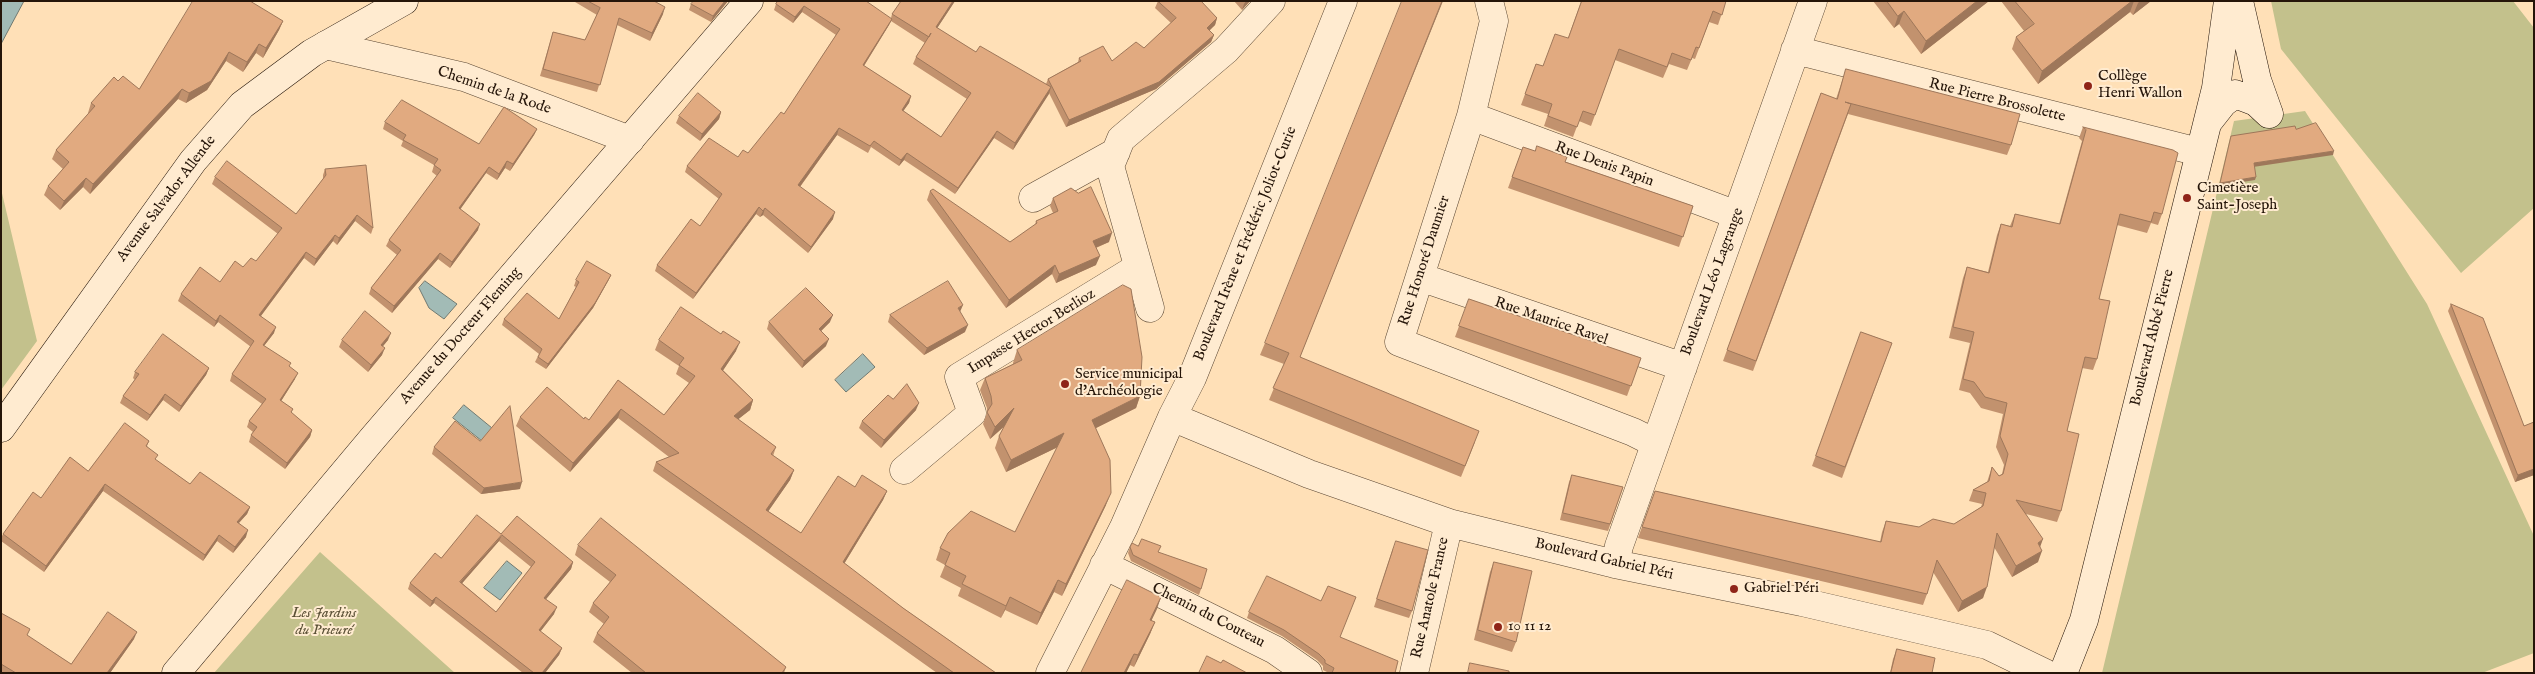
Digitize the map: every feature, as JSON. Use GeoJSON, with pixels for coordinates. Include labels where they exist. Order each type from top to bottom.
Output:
{"type":"FeatureCollection","features":[{"type":"Feature","properties":{"kind":"street","name":"Avenue Salvador Allende"},"geometry":{"type":"LineString","coordinates":[[1,428],[192,161],[242,105],[298,63],[326,45],[404,1]]}},
{"type":"Feature","properties":{"kind":"street","name":"Avenue du Docteur Fleming"},"geometry":{"type":"LineString","coordinates":[[176,673],[379,430],[749,1]]}},
{"type":"Feature","properties":{"kind":"street"},"geometry":{"type":"LineString","coordinates":[[1150,308],[1137,268],[1110,166],[1121,139],[1226,50],[1270,1]]}},
{"type":"Feature","properties":{"kind":"street","name":"Boulevard Irène et Frédéric Joliot-Curie"},"geometry":{"type":"LineString","coordinates":[[1050,673],[1124,527],[1172,417],[1192,378],[1343,1]]}},
{"type":"Feature","properties":{"kind":"street","name":"Rue Honoré Daumier"},"geometry":{"type":"LineString","coordinates":[[1489,1],[1494,21],[1471,116],[1399,342],[1633,432],[1655,443]]}},
{"type":"Feature","properties":{"kind":"street","name":"Boulevard Léo Lagrange"},"geometry":{"type":"LineString","coordinates":[[1615,564],[1619,546],[1655,443],[1813,1]]}},
{"type":"Feature","properties":{"kind":"street","name":"Boulevard Abbé Pierre"},"geometry":{"type":"LineString","coordinates":[[2056,672],[2084,620],[2216,88],[2228,1]]}},
{"type":"Feature","properties":{"kind":"street"},"geometry":{"type":"LineString","coordinates":[[2206,124],[2223,103],[2235,94],[2256,102],[2269,114],[2257,80],[2239,1]]}},
{"type":"Feature","properties":{"kind":"street","name":"Chemin de la Rode"},"geometry":{"type":"LineString","coordinates":[[326,45],[464,77],[630,140]]}},
{"type":"Feature","properties":{"kind":"street","name":"Rue Pierre Brossolette"},"geometry":{"type":"LineString","coordinates":[[1796,50],[2199,152]]}},
{"type":"Feature","properties":{"kind":"street","name":"Rue Denis Papin"},"geometry":{"type":"LineString","coordinates":[[1471,116],[1737,215]]}},
{"type":"Feature","properties":{"kind":"street"},"geometry":{"type":"LineString","coordinates":[[1033,198],[1116,152]]}},
{"type":"Feature","properties":{"kind":"street","name":"Impasse Hector Berlioz"},"geometry":{"type":"LineString","coordinates":[[904,470],[972,413],[959,377],[1137,268]]}},
{"type":"Feature","properties":{"kind":"street","name":"Rue Maurice Ravel"},"geometry":{"type":"LineString","coordinates":[[1420,277],[1682,367]]}},
{"type":"Feature","properties":{"kind":"street","name":"Boulevard Gabriel Péri"},"geometry":{"type":"LineString","coordinates":[[1172,417],[1309,474],[1449,523],[1615,564],[1802,602],[1988,645],[2056,672]]}},
{"type":"Feature","properties":{"kind":"street","name":"Rue Anatole France"},"geometry":{"type":"LineString","coordinates":[[1414,673],[1449,523]]}},
{"type":"Feature","properties":{"kind":"street","name":"Chemin du Couteau"},"geometry":{"type":"LineString","coordinates":[[1104,566],[1276,650],[1308,673]]}},
{"type":"Feature","properties":{"kind":"green space"},"geometry":{"type":"Polygon","coordinates":[[[2271,1],[2513,1],[2534,28],[2534,208],[2461,273],[2281,49],[2271,1]]]}},
{"type":"Feature","properties":{"kind":"green space"},"geometry":{"type":"Polygon","coordinates":[[[2305,111],[2427,304],[2534,536],[2534,653],[2482,673],[2102,673],[2234,121],[2305,111]]]}},
{"type":"Feature","properties":{"kind":"green space"},"geometry":{"type":"Polygon","coordinates":[[[1,189],[37,341],[1,390],[1,189]]]}},
{"type":"Feature","properties":{"kind":"green space","name":"Les Jardins du Prieuré"},"geometry":{"type":"Polygon","coordinates":[[[320,552],[455,673],[214,673],[320,552]]]}},
{"type":"Feature","properties":{"kind":"water"},"geometry":{"type":"Polygon","coordinates":[[[1,1],[24,1],[1,44],[1,1]]]}},
{"type":"Feature","properties":{"kind":"water"},"geometry":{"type":"Polygon","coordinates":[[[425,281],[457,304],[444,319],[429,308],[419,288],[425,281]]]}},
{"type":"Feature","properties":{"kind":"water"},"geometry":{"type":"Polygon","coordinates":[[[863,354],[875,367],[846,392],[835,380],[863,354]]]}},
{"type":"Feature","properties":{"kind":"water"},"geometry":{"type":"Polygon","coordinates":[[[464,405],[492,428],[482,441],[453,418],[464,405]]]}},
{"type":"Feature","properties":{"kind":"water"},"geometry":{"type":"Polygon","coordinates":[[[507,561],[522,573],[500,600],[484,588],[507,561]]]}},
{"type":"Feature","properties":{"kind":"building"},"geometry":{"type":"Polygon","coordinates":[[[193,1],[250,1],[283,21],[266,48],[259,44],[247,62],[229,52],[211,81],[189,93],[182,89],[93,184],[86,178],[64,201],[48,186],[69,162],[56,150],[95,106],[91,103],[114,77],[118,81],[123,76],[139,89],[193,1]]]}},
{"type":"Feature","properties":{"kind":"building"},"geometry":{"type":"Polygon","coordinates":[[[588,1],[654,1],[665,7],[652,33],[619,18],[600,85],[543,69],[553,32],[585,40],[600,8],[588,1]]]}},
{"type":"Feature","properties":{"kind":"building"},"geometry":{"type":"Polygon","coordinates":[[[694,1],[725,1],[713,16],[691,4],[694,1]]]}},
{"type":"Feature","properties":{"kind":"building"},"geometry":{"type":"Polygon","coordinates":[[[778,1],[866,1],[892,19],[863,65],[911,96],[902,110],[941,137],[971,93],[916,57],[929,37],[892,14],[901,1],[953,1],[936,27],[976,52],[980,46],[1051,87],[1015,143],[997,131],[958,188],[907,153],[901,160],[874,141],[870,146],[839,128],[798,185],[835,212],[811,247],[765,208],[763,211],[759,207],[696,293],[657,265],[691,219],[700,226],[722,194],[687,166],[709,138],[738,157],[743,150],[748,153],[781,112],[784,114],[840,29],[804,6],[795,17],[776,4],[778,1]]]}},
{"type":"Feature","properties":{"kind":"building"},"geometry":{"type":"Polygon","coordinates":[[[1158,1],[1201,1],[1217,18],[1207,28],[1214,35],[1159,82],[1069,120],[1048,79],[1081,61],[1079,58],[1103,46],[1112,61],[1136,42],[1144,48],[1176,18],[1158,1]]]}},
{"type":"Feature","properties":{"kind":"building"},"geometry":{"type":"Polygon","coordinates":[[[1402,1],[1442,1],[1300,357],[1479,431],[1465,466],[1273,388],[1289,353],[1265,343],[1402,1]]]}},
{"type":"Feature","properties":{"kind":"building"},"geometry":{"type":"Polygon","coordinates":[[[1582,1],[1726,1],[1722,15],[1713,11],[1699,48],[1696,47],[1691,60],[1672,53],[1667,67],[1619,49],[1595,115],[1583,111],[1577,127],[1548,116],[1552,104],[1525,94],[1536,64],[1543,66],[1555,34],[1568,38],[1582,1]]]}},
{"type":"Feature","properties":{"kind":"building"},"geometry":{"type":"Polygon","coordinates":[[[1887,1],[1977,1],[1926,41],[1904,11],[1898,16],[1887,1]]]}},
{"type":"Feature","properties":{"kind":"building"},"geometry":{"type":"Polygon","coordinates":[[[2015,1],[2132,1],[2042,71],[2016,37],[2034,24],[2015,1]]]}},
{"type":"Feature","properties":{"kind":"building"},"geometry":{"type":"Polygon","coordinates":[[[1846,69],[2020,114],[2011,145],[1845,102],[1851,104],[1756,361],[1727,350],[1821,93],[1837,99],[1846,69]]]}},
{"type":"Feature","properties":{"kind":"building"},"geometry":{"type":"Polygon","coordinates":[[[698,93],[721,112],[702,134],[679,116],[698,93]]]}},
{"type":"Feature","properties":{"kind":"building"},"geometry":{"type":"Polygon","coordinates":[[[402,100],[479,144],[504,107],[537,129],[513,164],[507,161],[499,174],[489,167],[459,208],[480,224],[452,262],[440,253],[394,306],[371,288],[401,250],[389,240],[441,170],[434,165],[438,159],[403,140],[406,135],[385,122],[402,100]]]}},
{"type":"Feature","properties":{"kind":"building"},"geometry":{"type":"Polygon","coordinates":[[[2316,123],[2334,151],[2254,163],[2256,177],[2220,183],[2231,136],[2295,126],[2296,129],[2316,123]]]}},
{"type":"Feature","properties":{"kind":"building"},"geometry":{"type":"Polygon","coordinates":[[[2083,127],[2173,150],[2178,153],[2162,214],[2154,212],[2151,222],[2120,214],[2099,299],[2110,301],[2097,359],[2085,357],[2067,431],[2079,434],[2061,511],[2016,500],[2043,539],[2038,543],[2042,551],[2016,566],[1997,533],[1987,587],[1962,601],[1937,560],[1927,594],[1642,527],[1655,491],[1881,542],[1886,521],[1919,527],[1933,519],[1954,524],[1983,506],[1986,493],[1973,490],[1989,481],[1992,467],[1999,476],[2003,474],[2008,454],[2000,436],[2007,403],[1985,397],[1974,382],[1963,379],[1974,332],[1953,327],[1967,267],[1989,273],[2001,224],[2012,227],[2015,214],[2060,224],[2086,130],[2083,127]]]}},
{"type":"Feature","properties":{"kind":"building"},"geometry":{"type":"Polygon","coordinates":[[[1537,146],[1567,157],[1565,162],[1693,206],[1683,237],[1512,177],[1523,147],[1535,151],[1537,146]]]}},
{"type":"Feature","properties":{"kind":"building"},"geometry":{"type":"Polygon","coordinates":[[[227,161],[296,214],[326,175],[325,169],[366,165],[373,228],[357,215],[339,238],[335,235],[316,259],[306,252],[259,315],[276,327],[263,345],[291,363],[289,366],[298,373],[280,400],[293,409],[291,412],[312,430],[287,463],[251,435],[257,427],[249,421],[266,399],[232,374],[254,341],[220,315],[216,321],[181,294],[200,267],[220,282],[235,261],[243,267],[251,258],[256,261],[282,228],[215,177],[227,161]]]}},
{"type":"Feature","properties":{"kind":"building"},"geometry":{"type":"Polygon","coordinates":[[[1091,187],[1112,233],[1093,241],[1100,256],[1059,274],[1055,265],[1009,300],[930,191],[933,189],[1010,242],[1037,223],[1036,221],[1058,211],[1053,198],[1071,188],[1078,193],[1091,187]]]}},
{"type":"Feature","properties":{"kind":"building"},"geometry":{"type":"Polygon","coordinates":[[[587,261],[611,275],[595,303],[548,364],[538,357],[542,349],[504,319],[527,293],[559,319],[579,282],[576,280],[587,261]]]}},
{"type":"Feature","properties":{"kind":"building"},"geometry":{"type":"Polygon","coordinates":[[[948,281],[963,305],[958,308],[968,325],[927,348],[890,315],[948,281]]]}},
{"type":"Feature","properties":{"kind":"building"},"geometry":{"type":"Polygon","coordinates":[[[1123,285],[1131,289],[1142,357],[1140,396],[1092,420],[1110,460],[1111,493],[1066,584],[1058,580],[1041,613],[1010,597],[1006,606],[962,584],[966,576],[945,565],[950,553],[940,548],[948,533],[971,511],[1015,532],[1064,433],[1011,460],[999,436],[1014,408],[995,427],[987,412],[992,404],[985,378],[1022,360],[1017,350],[1123,285]]]}},
{"type":"Feature","properties":{"kind":"building"},"geometry":{"type":"Polygon","coordinates":[[[806,288],[833,315],[819,329],[829,339],[804,361],[769,322],[806,288]]]}},
{"type":"Feature","properties":{"kind":"building"},"geometry":{"type":"Polygon","coordinates":[[[1469,299],[1641,358],[1631,386],[1459,326],[1469,299]]]}},
{"type":"Feature","properties":{"kind":"building"},"geometry":{"type":"Polygon","coordinates":[[[2451,304],[2483,318],[2524,426],[2534,422],[2534,469],[2518,475],[2451,304]]]}},
{"type":"Feature","properties":{"kind":"building"},"geometry":{"type":"Polygon","coordinates":[[[681,307],[721,334],[723,331],[740,342],[721,369],[753,400],[734,416],[776,447],[771,454],[794,470],[766,510],[801,533],[838,476],[855,487],[862,475],[887,491],[843,562],[903,608],[996,673],[954,673],[656,462],[679,453],[621,409],[573,463],[520,417],[547,387],[584,419],[585,417],[589,420],[618,380],[664,415],[695,376],[679,365],[684,358],[659,340],[681,307]]]}},
{"type":"Feature","properties":{"kind":"building"},"geometry":{"type":"Polygon","coordinates":[[[365,311],[391,333],[381,345],[385,348],[371,365],[342,340],[365,311]]]}},
{"type":"Feature","properties":{"kind":"building"},"geometry":{"type":"Polygon","coordinates":[[[1861,332],[1892,343],[1845,467],[1816,456],[1861,332]]]}},
{"type":"Feature","properties":{"kind":"building"},"geometry":{"type":"Polygon","coordinates":[[[163,334],[209,368],[181,406],[165,394],[150,415],[123,396],[139,374],[135,372],[163,334]]]}},
{"type":"Feature","properties":{"kind":"building"},"geometry":{"type":"Polygon","coordinates":[[[907,384],[919,403],[884,440],[862,421],[888,395],[893,399],[907,384]]]}},
{"type":"Feature","properties":{"kind":"building"},"geometry":{"type":"Polygon","coordinates":[[[510,406],[522,482],[484,488],[434,447],[455,421],[480,441],[510,406]]]}},
{"type":"Feature","properties":{"kind":"building"},"geometry":{"type":"Polygon","coordinates":[[[125,423],[149,441],[146,446],[158,455],[155,459],[190,484],[200,472],[250,507],[237,522],[248,530],[235,547],[219,535],[205,555],[105,484],[46,566],[3,534],[33,492],[41,498],[70,457],[88,471],[125,423]]]}},
{"type":"Feature","properties":{"kind":"building"},"geometry":{"type":"Polygon","coordinates":[[[1572,475],[1623,487],[1610,524],[1563,513],[1572,475]]]}},
{"type":"Feature","properties":{"kind":"building"},"geometry":{"type":"Polygon","coordinates":[[[477,515],[501,534],[517,516],[573,562],[544,598],[557,607],[539,630],[562,648],[542,673],[534,673],[436,597],[432,601],[410,583],[435,553],[441,558],[477,515]],[[502,535],[460,582],[496,612],[535,562],[502,535]]]}},
{"type":"Feature","properties":{"kind":"building"},"geometry":{"type":"Polygon","coordinates":[[[601,518],[786,667],[782,673],[646,673],[597,633],[609,617],[593,603],[616,575],[578,545],[601,518]]]}},
{"type":"Feature","properties":{"kind":"building"},"geometry":{"type":"Polygon","coordinates":[[[1142,539],[1161,546],[1158,552],[1207,569],[1201,589],[1133,555],[1130,547],[1132,543],[1138,546],[1142,539]]]}},
{"type":"Feature","properties":{"kind":"building"},"geometry":{"type":"Polygon","coordinates":[[[1396,541],[1428,550],[1412,611],[1377,599],[1396,541]]]}},
{"type":"Feature","properties":{"kind":"building"},"geometry":{"type":"Polygon","coordinates":[[[1494,562],[1532,571],[1516,642],[1478,630],[1494,562]]]}},
{"type":"Feature","properties":{"kind":"building"},"geometry":{"type":"Polygon","coordinates":[[[1267,576],[1321,601],[1328,586],[1356,597],[1340,637],[1398,661],[1395,673],[1332,673],[1334,668],[1325,663],[1325,660],[1319,654],[1284,630],[1249,612],[1267,576]]]}},
{"type":"Feature","properties":{"kind":"building"},"geometry":{"type":"Polygon","coordinates":[[[1127,580],[1161,597],[1150,620],[1155,622],[1138,655],[1134,654],[1124,673],[1081,673],[1127,580]]]}},
{"type":"Feature","properties":{"kind":"building"},"geometry":{"type":"Polygon","coordinates":[[[108,612],[137,632],[107,673],[16,673],[1,664],[1,613],[30,629],[27,635],[71,664],[108,612]]]}},
{"type":"Feature","properties":{"kind":"building"},"geometry":{"type":"Polygon","coordinates":[[[1897,649],[1935,658],[1932,673],[1891,673],[1897,649]]]}},
{"type":"Feature","properties":{"kind":"building"},"geometry":{"type":"Polygon","coordinates":[[[1207,656],[1221,663],[1223,660],[1247,673],[1199,673],[1207,656]]]}},
{"type":"Feature","properties":{"kind":"building"},"geometry":{"type":"Polygon","coordinates":[[[1470,663],[1509,671],[1509,673],[1468,673],[1470,663]]]}},
{"type":"Feature","properties":{"kind":"place","name":"Collège Henri Wallon"},"geometry":{"type":"Point","coordinates":[2088,86]}},
{"type":"Feature","properties":{"kind":"place","name":"Cimetière Saint-Joseph"},"geometry":{"type":"Point","coordinates":[2187,198]}},
{"type":"Feature","properties":{"kind":"place","name":"Service municipal d'Archéologie"},"geometry":{"type":"Point","coordinates":[1065,384]}},
{"type":"Feature","properties":{"kind":"place","name":"Gabriel Péri"},"geometry":{"type":"Point","coordinates":[1734,589]}},
{"type":"Feature","properties":{"kind":"place","name":"10 11 12"},"geometry":{"type":"Point","coordinates":[1498,627]}}]}
